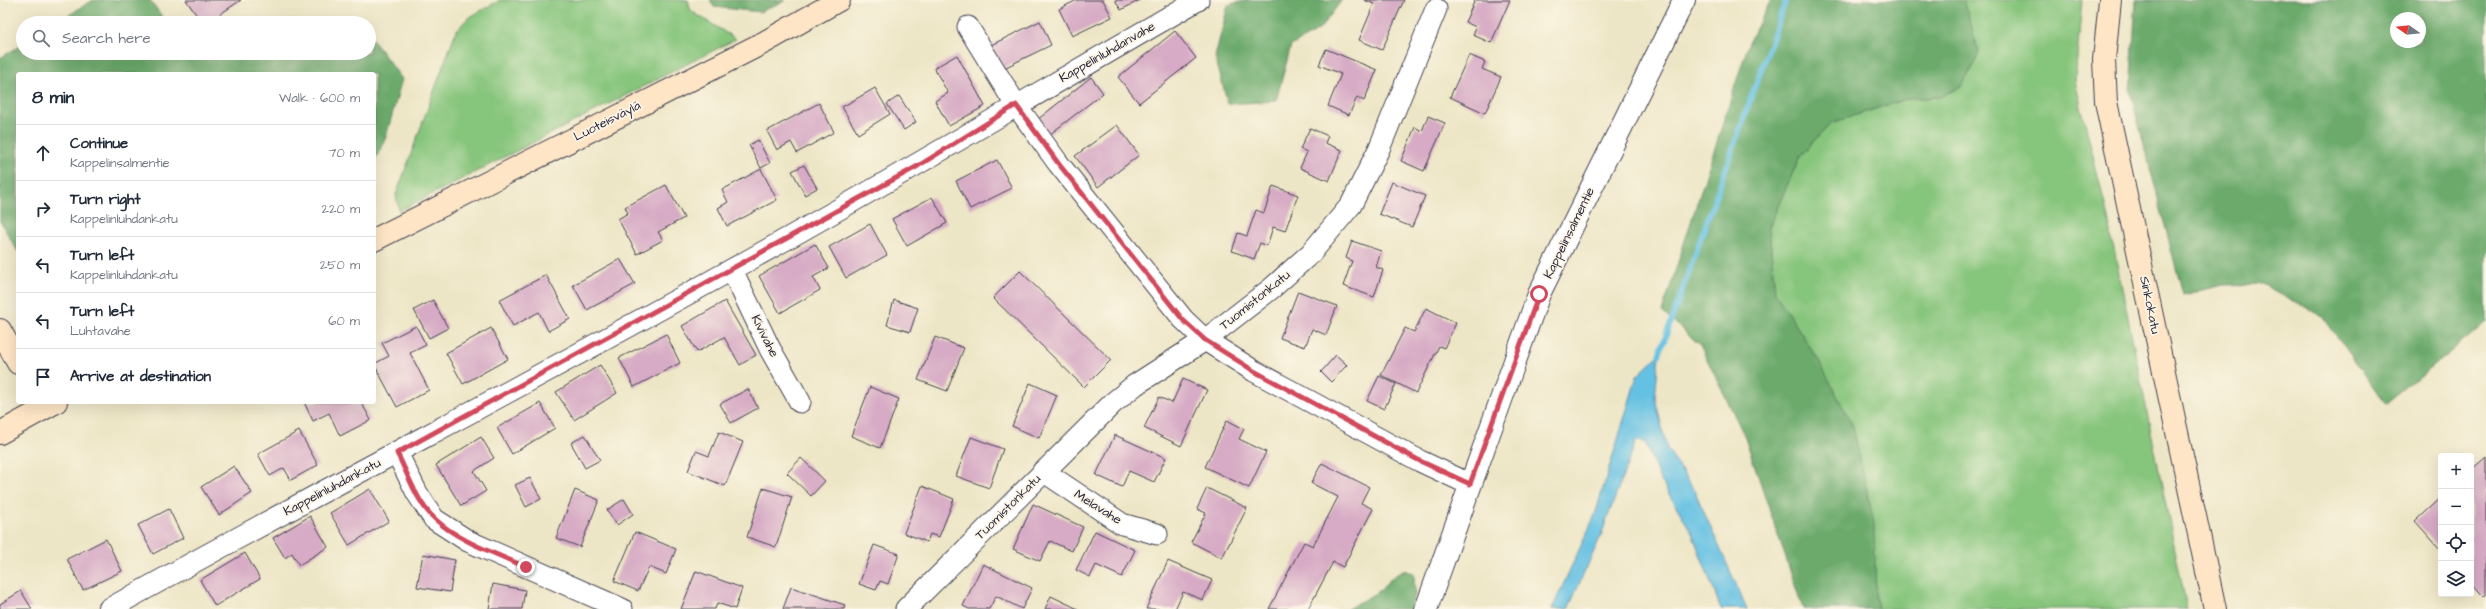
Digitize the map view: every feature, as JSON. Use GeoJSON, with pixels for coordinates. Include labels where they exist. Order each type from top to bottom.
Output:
{"type":"FeatureCollection","features":[{"type":"Feature","properties":{"kind":"main road","name":"Luoteisväylä"},"geometry":{"type":"LineString","coordinates":[[376,239],[765,42],[839,0]]}},
{"type":"Feature","properties":{"kind":"main road","name":"Sinkokatu"},"geometry":{"type":"LineString","coordinates":[[2110,0],[2104,60],[2106,102],[2215,609]]}},
{"type":"Feature","properties":{"kind":"main road"},"geometry":{"type":"LineString","coordinates":[[0,330],[16,359]]}},
{"type":"Feature","properties":{"kind":"main road"},"geometry":{"type":"LineString","coordinates":[[0,433],[45,404]]}},
{"type":"Feature","properties":{"kind":"street","name":"Kappelinluhdanvahe"},"geometry":{"type":"LineString","coordinates":[[1016,105],[1198,0]]}},
{"type":"Feature","properties":{"kind":"street","name":"Kappelinsalmentie"},"geometry":{"type":"LineString","coordinates":[[1426,609],[1539,294],[1684,0]]}},
{"type":"Feature","properties":{"kind":"street","name":"Tuomistonkatu"},"geometry":{"type":"LineString","coordinates":[[914,607],[1043,471],[1134,385],[1205,340],[1272,288],[1310,253],[1351,205],[1379,149],[1436,9]]}},
{"type":"Feature","properties":{"kind":"street"},"geometry":{"type":"LineString","coordinates":[[968,28],[1016,105],[1058,163],[1173,308],[1205,340],[1331,414],[1470,484]]}},
{"type":"Feature","properties":{"kind":"street","name":"Kappelinluhdankatu"},"geometry":{"type":"LineString","coordinates":[[109,609],[274,517],[397,453],[732,270],[918,166],[1016,105]]}},
{"type":"Feature","properties":{"kind":"street","name":"Kivivahe"},"geometry":{"type":"LineString","coordinates":[[732,270],[770,349],[800,402]]}},
{"type":"Feature","properties":{"kind":"street"},"geometry":{"type":"LineString","coordinates":[[397,453],[417,493],[434,519],[468,541],[622,609]]}},
{"type":"Feature","properties":{"kind":"street","name":"Melavahe"},"geometry":{"type":"LineString","coordinates":[[1043,471],[1122,524],[1157,534]]}},
{"type":"Feature","properties":{"kind":"green space"},"geometry":{"type":"Polygon","coordinates":[[[93,0],[150,0],[162,16],[67,16],[93,0]]]}},
{"type":"Feature","properties":{"kind":"green space"},"geometry":{"type":"Polygon","coordinates":[[[500,0],[688,0],[691,11],[736,39],[399,211],[396,195],[456,31],[468,18],[500,0]]]}},
{"type":"Feature","properties":{"kind":"green space"},"geometry":{"type":"Polygon","coordinates":[[[710,0],[784,1],[760,12],[714,7],[710,0]]]}},
{"type":"Feature","properties":{"kind":"green space"},"geometry":{"type":"Polygon","coordinates":[[[1248,0],[1342,0],[1320,29],[1291,46],[1276,101],[1228,104],[1215,57],[1228,5],[1248,0]]]}},
{"type":"Feature","properties":{"kind":"green space"},"geometry":{"type":"Polygon","coordinates":[[[1771,0],[1964,0],[1979,53],[1963,85],[1940,97],[1906,99],[1831,123],[1800,156],[1769,227],[1775,293],[1819,361],[1853,426],[1874,523],[1876,598],[1878,609],[1803,609],[1745,437],[1700,345],[1662,312],[1749,42],[1771,0]]]}},
{"type":"Feature","properties":{"kind":"green space"},"geometry":{"type":"Polygon","coordinates":[[[1964,0],[2082,0],[2075,81],[2106,209],[2187,609],[1878,609],[1819,361],[1775,293],[1769,227],[1800,156],[1831,123],[1906,99],[1940,97],[1979,53],[1964,0]]]}},
{"type":"Feature","properties":{"kind":"green space"},"geometry":{"type":"Polygon","coordinates":[[[2136,0],[2486,0],[2486,323],[2386,404],[2323,317],[2262,284],[2223,285],[2183,295],[2130,91],[2136,0]]]}},
{"type":"Feature","properties":{"kind":"green space"},"geometry":{"type":"Polygon","coordinates":[[[376,44],[402,79],[386,137],[376,158],[376,72],[16,72],[16,249],[0,221],[0,58],[16,48],[16,60],[376,60],[376,44]]]}},
{"type":"Feature","properties":{"kind":"green space"},"geometry":{"type":"Polygon","coordinates":[[[1403,570],[1414,573],[1415,594],[1411,609],[1347,609],[1381,590],[1390,579],[1403,570]]]}},
{"type":"Feature","properties":{"kind":"water"},"geometry":{"type":"Polygon","coordinates":[[[1659,355],[1655,398],[1667,448],[1695,492],[1747,609],[1721,609],[1692,533],[1659,477],[1645,442],[1636,441],[1600,538],[1568,609],[1552,609],[1595,515],[1637,376],[1659,355]]]}},
{"type":"Feature","properties":{"kind":"building"},"geometry":{"type":"Polygon","coordinates":[[[186,0],[241,0],[217,16],[197,16],[186,0]]]}},
{"type":"Feature","properties":{"kind":"building"},"geometry":{"type":"Polygon","coordinates":[[[1077,0],[1103,0],[1112,17],[1072,36],[1059,9],[1077,0]]]}},
{"type":"Feature","properties":{"kind":"building"},"geometry":{"type":"Polygon","coordinates":[[[1115,0],[1140,0],[1121,10],[1115,0]]]}},
{"type":"Feature","properties":{"kind":"building"},"geometry":{"type":"Polygon","coordinates":[[[1364,0],[1404,0],[1382,50],[1359,40],[1374,4],[1364,0]]]}},
{"type":"Feature","properties":{"kind":"building"},"geometry":{"type":"Polygon","coordinates":[[[1475,0],[1510,0],[1491,43],[1473,35],[1476,27],[1465,22],[1475,0]]]}},
{"type":"Feature","properties":{"kind":"building"},"geometry":{"type":"Polygon","coordinates":[[[1040,21],[1051,45],[1002,69],[991,45],[1040,21]]]}},
{"type":"Feature","properties":{"kind":"building"},"geometry":{"type":"Polygon","coordinates":[[[1175,31],[1196,58],[1139,103],[1118,77],[1175,31]]]}},
{"type":"Feature","properties":{"kind":"building"},"geometry":{"type":"Polygon","coordinates":[[[1326,49],[1377,70],[1364,101],[1357,97],[1349,115],[1328,106],[1341,74],[1319,65],[1326,49]]]}},
{"type":"Feature","properties":{"kind":"building"},"geometry":{"type":"Polygon","coordinates":[[[957,55],[985,106],[949,126],[935,101],[948,93],[934,68],[957,55]]]}},
{"type":"Feature","properties":{"kind":"building"},"geometry":{"type":"Polygon","coordinates":[[[1469,55],[1485,62],[1482,69],[1501,77],[1485,113],[1450,97],[1469,55]]]}},
{"type":"Feature","properties":{"kind":"building"},"geometry":{"type":"Polygon","coordinates":[[[1091,77],[1103,93],[1049,135],[1037,120],[1091,77]]]}},
{"type":"Feature","properties":{"kind":"building"},"geometry":{"type":"Polygon","coordinates":[[[875,88],[890,114],[858,134],[842,107],[875,88]]]}},
{"type":"Feature","properties":{"kind":"building"},"geometry":{"type":"Polygon","coordinates":[[[899,96],[916,122],[904,130],[887,104],[899,96]]]}},
{"type":"Feature","properties":{"kind":"building"},"geometry":{"type":"Polygon","coordinates":[[[819,103],[834,132],[797,153],[791,142],[777,150],[767,131],[819,103]]]}},
{"type":"Feature","properties":{"kind":"building"},"geometry":{"type":"Polygon","coordinates":[[[1428,116],[1445,123],[1424,171],[1401,161],[1415,127],[1422,131],[1428,116]]]}},
{"type":"Feature","properties":{"kind":"building"},"geometry":{"type":"Polygon","coordinates":[[[1117,125],[1139,155],[1098,187],[1075,156],[1117,125]]]}},
{"type":"Feature","properties":{"kind":"building"},"geometry":{"type":"Polygon","coordinates":[[[1310,128],[1328,136],[1325,143],[1342,150],[1329,181],[1300,168],[1307,152],[1300,149],[1310,128]]]}},
{"type":"Feature","properties":{"kind":"building"},"geometry":{"type":"Polygon","coordinates":[[[758,140],[770,163],[761,168],[749,145],[758,140]]]}},
{"type":"Feature","properties":{"kind":"building"},"geometry":{"type":"Polygon","coordinates":[[[997,160],[1012,188],[970,209],[956,181],[997,160]]]}},
{"type":"Feature","properties":{"kind":"building"},"geometry":{"type":"Polygon","coordinates":[[[804,165],[817,188],[805,195],[792,171],[804,165]]]}},
{"type":"Feature","properties":{"kind":"building"},"geometry":{"type":"Polygon","coordinates":[[[761,169],[777,200],[727,226],[718,208],[728,202],[722,190],[761,169]]]}},
{"type":"Feature","properties":{"kind":"building"},"geometry":{"type":"Polygon","coordinates":[[[1392,182],[1425,196],[1412,227],[1379,214],[1392,182]]]}},
{"type":"Feature","properties":{"kind":"building"},"geometry":{"type":"Polygon","coordinates":[[[666,185],[684,218],[658,232],[663,240],[637,254],[618,219],[628,213],[625,207],[666,185]]]}},
{"type":"Feature","properties":{"kind":"building"},"geometry":{"type":"Polygon","coordinates":[[[1273,186],[1298,195],[1285,231],[1273,227],[1267,246],[1260,243],[1254,259],[1232,251],[1238,233],[1247,236],[1256,210],[1264,213],[1273,186]]]}},
{"type":"Feature","properties":{"kind":"building"},"geometry":{"type":"Polygon","coordinates":[[[932,197],[947,223],[907,246],[892,219],[932,197]]]}},
{"type":"Feature","properties":{"kind":"building"},"geometry":{"type":"Polygon","coordinates":[[[870,224],[887,255],[846,278],[829,247],[870,224]]]}},
{"type":"Feature","properties":{"kind":"building"},"geometry":{"type":"Polygon","coordinates":[[[1352,241],[1381,251],[1376,267],[1383,270],[1374,297],[1343,286],[1352,261],[1346,258],[1352,241]]]}},
{"type":"Feature","properties":{"kind":"building"},"geometry":{"type":"Polygon","coordinates":[[[815,244],[829,268],[813,277],[820,290],[780,313],[759,276],[815,244]]]}},
{"type":"Feature","properties":{"kind":"building"},"geometry":{"type":"Polygon","coordinates":[[[620,259],[635,284],[587,310],[573,285],[620,259]]]}},
{"type":"Feature","properties":{"kind":"building"},"geometry":{"type":"Polygon","coordinates":[[[1020,271],[1111,360],[1084,387],[993,298],[1020,271]]]}},
{"type":"Feature","properties":{"kind":"building"},"geometry":{"type":"Polygon","coordinates":[[[546,275],[570,319],[548,331],[539,312],[513,326],[499,300],[546,275]]]}},
{"type":"Feature","properties":{"kind":"building"},"geometry":{"type":"Polygon","coordinates":[[[1298,291],[1337,306],[1326,335],[1312,329],[1305,347],[1280,338],[1298,291]]]}},
{"type":"Feature","properties":{"kind":"building"},"geometry":{"type":"Polygon","coordinates":[[[433,300],[448,328],[429,338],[414,310],[433,300]]]}},
{"type":"Feature","properties":{"kind":"building"},"geometry":{"type":"Polygon","coordinates":[[[894,300],[918,308],[910,332],[887,325],[894,300]]]}},
{"type":"Feature","properties":{"kind":"building"},"geometry":{"type":"Polygon","coordinates":[[[725,301],[756,355],[740,365],[724,337],[697,352],[682,326],[725,301]]]}},
{"type":"Feature","properties":{"kind":"building"},"geometry":{"type":"Polygon","coordinates":[[[1426,308],[1456,323],[1444,348],[1439,346],[1416,393],[1381,375],[1405,328],[1414,332],[1426,308]]]}},
{"type":"Feature","properties":{"kind":"building"},"geometry":{"type":"Polygon","coordinates":[[[416,326],[426,345],[410,353],[429,390],[397,407],[376,368],[376,363],[389,356],[382,343],[416,326]]]}},
{"type":"Feature","properties":{"kind":"building"},"geometry":{"type":"Polygon","coordinates":[[[491,328],[508,359],[463,384],[446,353],[491,328]]]}},
{"type":"Feature","properties":{"kind":"building"},"geometry":{"type":"Polygon","coordinates":[[[666,334],[680,363],[634,387],[619,358],[666,334]]]}},
{"type":"Feature","properties":{"kind":"building"},"geometry":{"type":"Polygon","coordinates":[[[935,337],[964,348],[947,391],[918,380],[935,337]]]}},
{"type":"Feature","properties":{"kind":"building"},"geometry":{"type":"Polygon","coordinates":[[[1336,355],[1347,365],[1331,382],[1321,372],[1336,355]]]}},
{"type":"Feature","properties":{"kind":"building"},"geometry":{"type":"Polygon","coordinates":[[[600,365],[617,393],[574,420],[556,392],[600,365]]]}},
{"type":"Feature","properties":{"kind":"building"},"geometry":{"type":"Polygon","coordinates":[[[1379,376],[1396,384],[1384,409],[1367,401],[1379,376]]]}},
{"type":"Feature","properties":{"kind":"building"},"geometry":{"type":"Polygon","coordinates":[[[1183,379],[1207,390],[1181,446],[1144,428],[1159,397],[1172,403],[1183,379]]]}},
{"type":"Feature","properties":{"kind":"building"},"geometry":{"type":"Polygon","coordinates":[[[1030,383],[1057,395],[1039,438],[1012,426],[1030,383]]]}},
{"type":"Feature","properties":{"kind":"building"},"geometry":{"type":"Polygon","coordinates":[[[870,387],[899,399],[880,448],[851,436],[870,387]]]}},
{"type":"Feature","properties":{"kind":"building"},"geometry":{"type":"Polygon","coordinates":[[[748,389],[758,408],[731,423],[720,404],[748,389]]]}},
{"type":"Feature","properties":{"kind":"building"},"geometry":{"type":"Polygon","coordinates":[[[540,403],[555,428],[512,454],[497,428],[540,403]]]}},
{"type":"Feature","properties":{"kind":"building"},"geometry":{"type":"Polygon","coordinates":[[[305,404],[362,404],[371,420],[340,436],[329,413],[313,421],[305,404]]]}},
{"type":"Feature","properties":{"kind":"building"},"geometry":{"type":"Polygon","coordinates":[[[1227,420],[1244,429],[1239,439],[1266,452],[1249,488],[1205,467],[1227,420]]]}},
{"type":"Feature","properties":{"kind":"building"},"geometry":{"type":"Polygon","coordinates":[[[299,431],[318,465],[291,480],[284,468],[270,476],[258,454],[299,431]]]}},
{"type":"Feature","properties":{"kind":"building"},"geometry":{"type":"Polygon","coordinates":[[[719,432],[743,442],[725,486],[688,471],[696,451],[709,456],[719,432]]]}},
{"type":"Feature","properties":{"kind":"building"},"geometry":{"type":"Polygon","coordinates":[[[585,435],[600,460],[585,468],[571,443],[585,435]]]}},
{"type":"Feature","properties":{"kind":"building"},"geometry":{"type":"Polygon","coordinates":[[[1115,435],[1166,458],[1154,482],[1129,471],[1122,487],[1096,475],[1115,435]]]}},
{"type":"Feature","properties":{"kind":"building"},"geometry":{"type":"Polygon","coordinates":[[[481,437],[494,458],[474,471],[486,491],[461,506],[436,465],[481,437]]]}},
{"type":"Feature","properties":{"kind":"building"},"geometry":{"type":"Polygon","coordinates":[[[971,437],[1003,449],[989,488],[956,476],[971,437]]]}},
{"type":"Feature","properties":{"kind":"building"},"geometry":{"type":"Polygon","coordinates":[[[2486,457],[2486,595],[2483,597],[2474,586],[2474,467],[2486,457]]]}},
{"type":"Feature","properties":{"kind":"building"},"geometry":{"type":"Polygon","coordinates":[[[801,458],[825,481],[811,496],[787,473],[801,458]]]}},
{"type":"Feature","properties":{"kind":"building"},"geometry":{"type":"Polygon","coordinates":[[[1322,463],[1369,487],[1361,503],[1373,509],[1343,567],[1333,562],[1308,609],[1269,609],[1304,542],[1313,546],[1338,497],[1311,483],[1322,463]]]}},
{"type":"Feature","properties":{"kind":"building"},"geometry":{"type":"Polygon","coordinates":[[[234,466],[252,493],[219,515],[201,487],[234,466]]]}},
{"type":"Feature","properties":{"kind":"building"},"geometry":{"type":"Polygon","coordinates":[[[530,478],[541,499],[526,507],[515,485],[530,478]]]}},
{"type":"Feature","properties":{"kind":"building"},"geometry":{"type":"Polygon","coordinates":[[[922,486],[954,499],[939,537],[930,534],[927,542],[904,533],[922,486]]]}},
{"type":"Feature","properties":{"kind":"building"},"geometry":{"type":"Polygon","coordinates":[[[763,488],[792,497],[776,547],[747,537],[763,488]]]}},
{"type":"Feature","properties":{"kind":"building"},"geometry":{"type":"Polygon","coordinates":[[[1207,488],[1247,508],[1222,558],[1191,542],[1206,513],[1197,509],[1207,488]]]}},
{"type":"Feature","properties":{"kind":"building"},"geometry":{"type":"Polygon","coordinates":[[[370,489],[389,521],[349,545],[330,513],[370,489]]]}},
{"type":"Feature","properties":{"kind":"building"},"geometry":{"type":"Polygon","coordinates":[[[575,490],[599,500],[580,547],[556,538],[575,490]]]}},
{"type":"Feature","properties":{"kind":"building"},"geometry":{"type":"Polygon","coordinates":[[[624,499],[633,514],[617,525],[607,510],[624,499]]]}},
{"type":"Feature","properties":{"kind":"building"},"geometry":{"type":"Polygon","coordinates":[[[2438,500],[2438,547],[2415,521],[2438,500]]]}},
{"type":"Feature","properties":{"kind":"building"},"geometry":{"type":"Polygon","coordinates":[[[1033,504],[1083,527],[1072,551],[1050,541],[1040,561],[1013,549],[1033,504]]]}},
{"type":"Feature","properties":{"kind":"building"},"geometry":{"type":"Polygon","coordinates":[[[169,509],[183,538],[153,554],[138,525],[169,509]]]}},
{"type":"Feature","properties":{"kind":"building"},"geometry":{"type":"Polygon","coordinates":[[[310,516],[328,547],[299,565],[292,553],[285,558],[273,538],[310,516]]]}},
{"type":"Feature","properties":{"kind":"building"},"geometry":{"type":"Polygon","coordinates":[[[1095,531],[1135,550],[1122,577],[1096,565],[1090,577],[1076,570],[1095,531]]]}},
{"type":"Feature","properties":{"kind":"building"},"geometry":{"type":"Polygon","coordinates":[[[635,532],[676,549],[666,574],[649,567],[638,591],[614,581],[635,532]]]}},
{"type":"Feature","properties":{"kind":"building"},"geometry":{"type":"Polygon","coordinates":[[[106,539],[122,571],[83,590],[67,559],[106,539]]]}},
{"type":"Feature","properties":{"kind":"building"},"geometry":{"type":"Polygon","coordinates":[[[874,545],[899,554],[888,584],[880,581],[876,590],[859,584],[874,545]]]}},
{"type":"Feature","properties":{"kind":"building"},"geometry":{"type":"Polygon","coordinates":[[[245,553],[260,579],[215,606],[200,580],[245,553]]]}},
{"type":"Feature","properties":{"kind":"building"},"geometry":{"type":"Polygon","coordinates":[[[423,554],[455,560],[450,592],[417,587],[423,554]]]}},
{"type":"Feature","properties":{"kind":"building"},"geometry":{"type":"Polygon","coordinates":[[[1168,561],[1212,580],[1203,600],[1183,592],[1175,609],[1146,609],[1168,561]]]}},
{"type":"Feature","properties":{"kind":"building"},"geometry":{"type":"Polygon","coordinates":[[[983,564],[1032,588],[1022,609],[996,596],[989,609],[969,609],[963,606],[983,564]]]}},
{"type":"Feature","properties":{"kind":"building"},"geometry":{"type":"Polygon","coordinates":[[[696,571],[742,588],[735,609],[717,603],[715,609],[681,609],[696,571]]]}},
{"type":"Feature","properties":{"kind":"building"},"geometry":{"type":"Polygon","coordinates":[[[493,584],[525,590],[522,609],[489,609],[493,584]]]}},
{"type":"Feature","properties":{"kind":"building"},"geometry":{"type":"Polygon","coordinates":[[[791,587],[845,605],[844,609],[783,609],[791,587]]]}},
{"type":"Feature","properties":{"kind":"building"},"geometry":{"type":"Polygon","coordinates":[[[21,591],[32,609],[0,609],[0,604],[21,591]]]}},
{"type":"Feature","properties":{"kind":"building"},"geometry":{"type":"Polygon","coordinates":[[[1051,596],[1078,609],[1045,609],[1051,596]]]}},
{"type":"Feature","properties":{"kind":"waterway"},"geometry":{"type":"LineString","coordinates":[[1659,355],[1786,0]]}},
{"type":"Feature","properties":{"kind":"route"},"geometry":{"type":"LineString","coordinates":[[526,567],[468,541],[434,519],[417,493],[397,453],[732,270],[918,166],[1016,105],[1058,163],[1183,320],[1205,340],[1254,371],[1331,414],[1420,461],[1470,484],[1539,294]]}}]}
